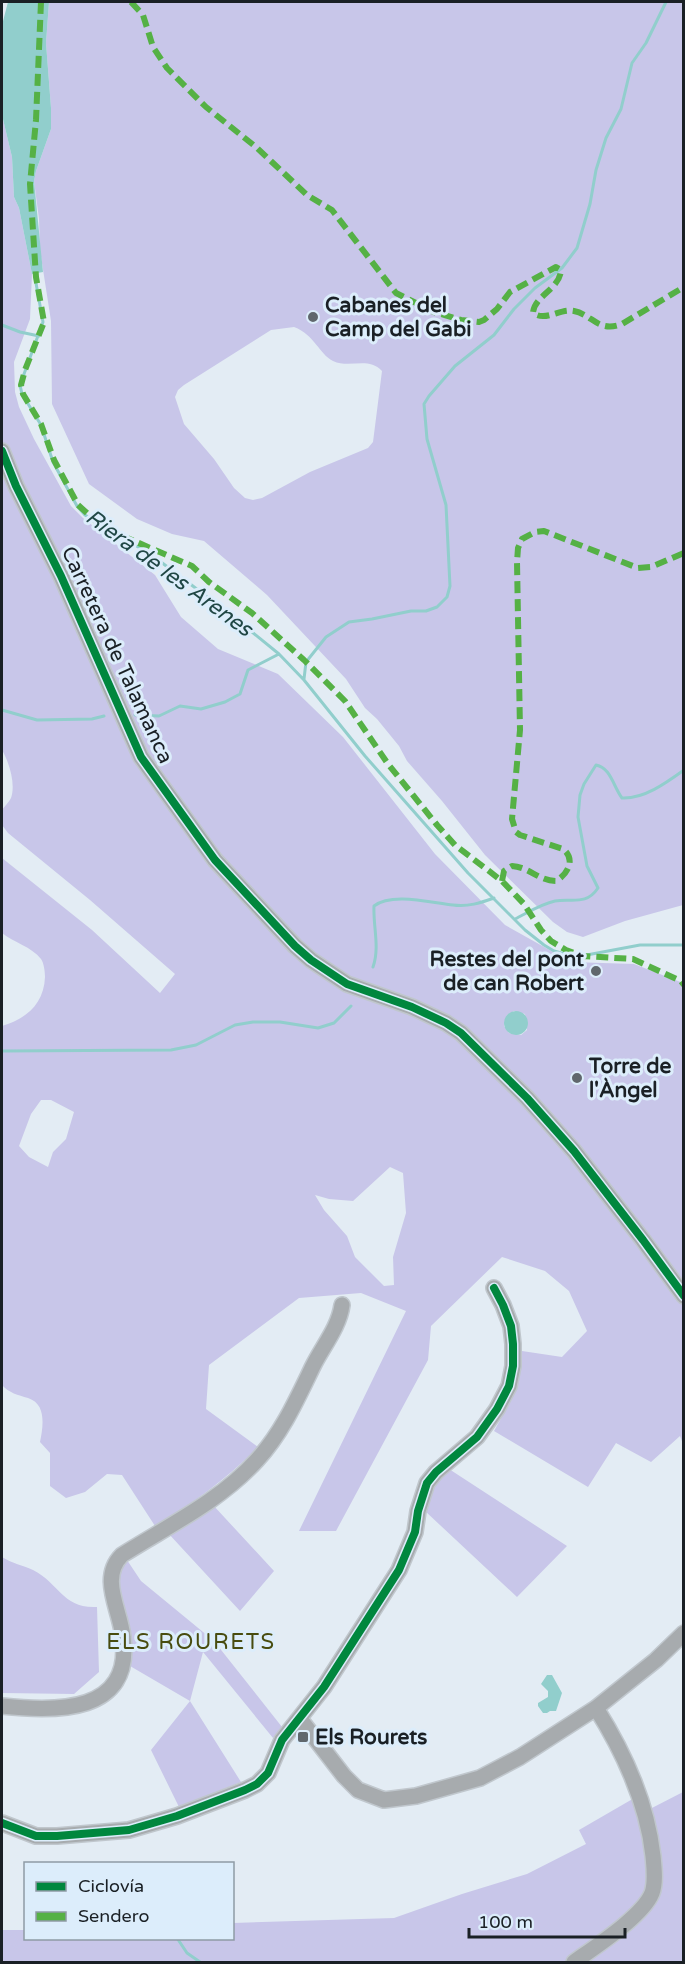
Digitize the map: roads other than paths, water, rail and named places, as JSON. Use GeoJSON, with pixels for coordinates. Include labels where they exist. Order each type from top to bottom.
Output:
{"type":"FeatureCollection","features":[{"type":"Feature","properties":{"kind":"street","name":"Carretera de Talamanca"},"geometry":{"type":"LineString","coordinates":[[2,451],[16,486],[61,576],[141,757],[215,860],[295,946],[311,960],[347,984],[421,1011],[461,1033],[526,1098],[574,1151],[684,1296]]}},
{"type":"Feature","properties":{"kind":"street"},"geometry":{"type":"LineString","coordinates":[[2,1823],[36,1836],[129,1830],[177,1816],[256,1784],[268,1773],[282,1740],[324,1687],[399,1570],[415,1532],[418,1511],[427,1483],[436,1472],[477,1437],[497,1409],[509,1386],[513,1366],[512,1335],[503,1305],[494,1288]]}},
{"type":"Feature","properties":{"kind":"street"},"geometry":{"type":"LineString","coordinates":[[2,1706],[33,1709],[78,1706],[101,1696],[117,1681],[122,1672],[124,1650],[123,1635],[111,1584],[111,1572],[116,1562],[122,1555],[203,1505],[257,1460],[287,1417],[323,1346],[341,1317],[342,1305]]}},
{"type":"Feature","properties":{"kind":"street"},"geometry":{"type":"LineString","coordinates":[[300,1719],[358,1790],[376,1798],[398,1799],[480,1778],[520,1757],[596,1708],[657,1660],[684,1634]]}},
{"type":"Feature","properties":{"kind":"street"},"geometry":{"type":"LineString","coordinates":[[574,1962],[634,1917],[653,1892],[653,1855],[644,1808],[621,1750],[596,1708]]}},
{"type":"Feature","properties":{"kind":"waterway"},"geometry":{"type":"LineString","coordinates":[[304,679],[306,662],[326,637],[349,622],[411,611],[426,611],[437,607],[447,597],[450,586],[446,505],[427,439],[424,404],[455,366],[494,335],[514,309],[535,288],[562,268],[577,248],[590,204],[596,170],[606,138],[621,109],[632,63],[646,43],[666,2]]}},
{"type":"Feature","properties":{"kind":"waterway","name":"Riera de les Arenes"},"geometry":{"type":"LineString","coordinates":[[34,272],[43,322],[20,385],[22,394],[41,425],[53,462],[77,506],[85,515],[153,556],[279,654],[304,680],[365,756],[468,873],[525,930],[544,945],[554,951],[576,957],[640,945],[684,945]]}},
{"type":"Feature","properties":{"kind":"waterway"},"geometry":{"type":"LineString","coordinates":[[2,325],[39,336]]}},
{"type":"Feature","properties":{"kind":"waterway"},"geometry":{"type":"LineString","coordinates":[[135,715],[159,716],[180,706],[201,709],[225,702],[240,694],[248,670],[279,654]]}},
{"type":"Feature","properties":{"kind":"waterway"},"geometry":{"type":"LineString","coordinates":[[2,710],[37,720],[92,719],[104,716]]}},
{"type":"Feature","properties":{"kind":"waterway"},"geometry":{"type":"LineString","coordinates":[[515,919],[550,902],[584,899],[598,888],[587,866],[578,817],[580,795],[596,765],[605,770],[622,798],[647,793],[684,770]]}},
{"type":"Feature","properties":{"kind":"waterway"},"geometry":{"type":"LineString","coordinates":[[373,967],[376,944],[374,906],[382,902],[401,899],[464,905],[494,898]]}},
{"type":"Feature","properties":{"kind":"waterway"},"geometry":{"type":"LineString","coordinates":[[2,1051],[171,1050],[196,1045],[235,1025],[253,1022],[280,1022],[318,1028],[334,1023],[351,1006]]}},
{"type":"Feature","properties":{"kind":"waterway"},"geometry":{"type":"LineString","coordinates":[[178,1940],[187,1953],[200,1962]]}},
{"type":"Feature","properties":{"kind":"place","name":"Cabanes del Camp del Gabi"},"geometry":{"type":"Point","coordinates":[313,317]}},
{"type":"Feature","properties":{"kind":"place","name":"Restes del pont de can Robert"},"geometry":{"type":"Point","coordinates":[596,971]}},
{"type":"Feature","properties":{"kind":"place","name":"Torre de l'Àngel"},"geometry":{"type":"Point","coordinates":[577,1078]}},
{"type":"Feature","properties":{"kind":"place","name":"Els Rourets"},"geometry":{"type":"Point","coordinates":[303,1737]}},
{"type":"Feature","properties":{"kind":"district","name":"ELS ROURETS"},"geometry":{"type":"Point","coordinates":[191,1642]}}]}
